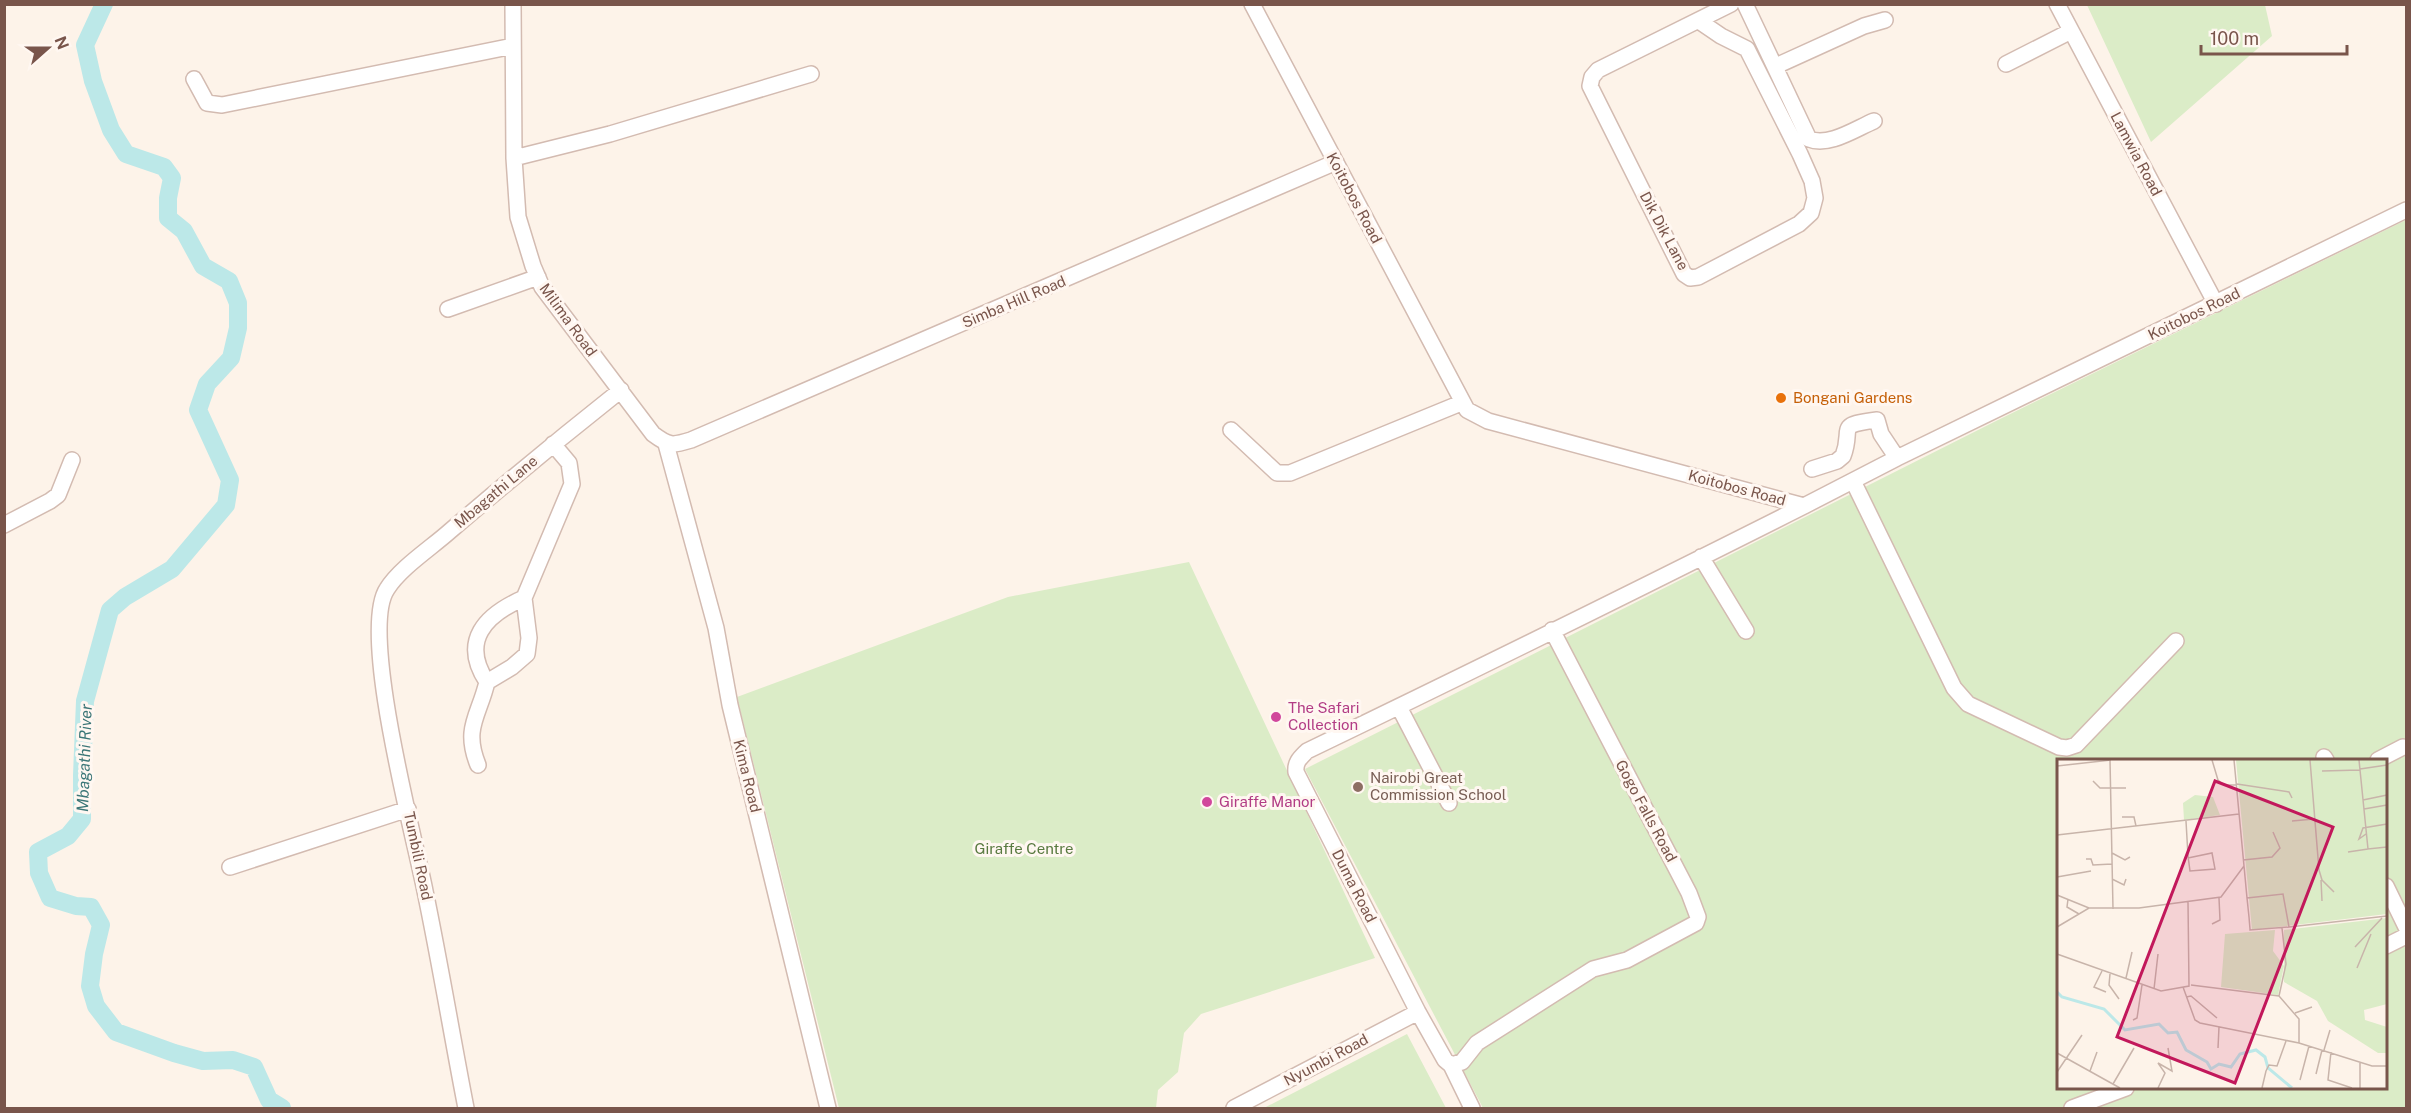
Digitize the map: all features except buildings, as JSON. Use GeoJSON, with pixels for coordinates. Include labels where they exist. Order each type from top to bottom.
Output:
{"type":"FeatureCollection","features":[{"type":"Feature","properties":{"kind":"street","name":"Milima Road"},"geometry":{"type":"LineString","coordinates":[[513,4],[514,158],[518,217],[538,277],[542,287],[653,434],[666,444]]}},
{"type":"Feature","properties":{"kind":"street","name":"Koitobos Road"},"geometry":{"type":"LineString","coordinates":[[1252,4],[1461,403],[1467,410],[1488,421],[1804,506],[1897,458],[2406,210]]}},
{"type":"Feature","properties":{"kind":"street","name":"Dik Dik Lane"},"geometry":{"type":"LineString","coordinates":[[1699,21],[1721,36],[1747,49],[1800,154],[1812,181],[1815,198],[1811,213],[1799,224],[1698,277],[1690,278],[1684,274],[1590,86],[1592,77],[1598,70],[1731,4]]}},
{"type":"Feature","properties":{"kind":"street"},"geometry":{"type":"LineString","coordinates":[[1745,4],[1809,139],[1816,142],[1827,142],[1874,121]]}},
{"type":"Feature","properties":{"kind":"street","name":"Lamwia Road"},"geometry":{"type":"LineString","coordinates":[[2057,4],[2216,304]]}},
{"type":"Feature","properties":{"kind":"street"},"geometry":{"type":"LineString","coordinates":[[1776,66],[1864,26],[1885,20]]}},
{"type":"Feature","properties":{"kind":"street"},"geometry":{"type":"LineString","coordinates":[[2006,64],[2071,31]]}},
{"type":"Feature","properties":{"kind":"street"},"geometry":{"type":"LineString","coordinates":[[194,79],[207,103],[222,105],[513,46]]}},
{"type":"Feature","properties":{"kind":"street"},"geometry":{"type":"LineString","coordinates":[[514,158],[610,134],[811,74]]}},
{"type":"Feature","properties":{"kind":"street","name":"Simba Hill Road"},"geometry":{"type":"LineString","coordinates":[[666,444],[677,445],[691,440],[1336,162]]}},
{"type":"Feature","properties":{"kind":"street"},"geometry":{"type":"LineString","coordinates":[[448,309],[538,277]]}},
{"type":"Feature","properties":{"kind":"street","name":"Mbagathi Lane"},"geometry":{"type":"LineString","coordinates":[[380,603],[387,588],[408,567],[553,444],[621,390]]}},
{"type":"Feature","properties":{"kind":"street"},"geometry":{"type":"LineString","coordinates":[[1231,429],[1277,472],[1290,473],[1461,403]]}},
{"type":"Feature","properties":{"kind":"street"},"geometry":{"type":"LineString","coordinates":[[1812,469],[1837,461],[1843,456],[1847,430],[1858,422],[1877,420],[1881,434],[1897,458]]}},
{"type":"Feature","properties":{"kind":"street"},"geometry":{"type":"LineString","coordinates":[[487,682],[512,667],[527,654],[529,638],[524,598],[572,484],[569,463],[553,444]]}},
{"type":"Feature","properties":{"kind":"street","name":"Kima Road"},"geometry":{"type":"LineString","coordinates":[[666,444],[716,628],[730,705],[828,1108]]}},
{"type":"Feature","properties":{"kind":"street"},"geometry":{"type":"LineString","coordinates":[[4,525],[58,495],[72,460]]}},
{"type":"Feature","properties":{"kind":"street"},"geometry":{"type":"LineString","coordinates":[[1853,481],[1954,688],[1968,704],[2059,747],[2067,748],[2076,745],[2176,641]]}},
{"type":"Feature","properties":{"kind":"street"},"geometry":{"type":"LineString","coordinates":[[1449,804],[1399,707],[1804,506]]}},
{"type":"Feature","properties":{"kind":"street"},"geometry":{"type":"LineString","coordinates":[[1701,557],[1746,631]]}},
{"type":"Feature","properties":{"kind":"street"},"geometry":{"type":"LineString","coordinates":[[478,765],[472,750],[471,734],[475,712],[483,700],[487,682],[475,659],[476,643],[480,629],[514,602],[524,598]]}},
{"type":"Feature","properties":{"kind":"street","name":"Tumbili Road"},"geometry":{"type":"LineString","coordinates":[[380,603],[378,635],[388,719],[408,809],[466,1108]]}},
{"type":"Feature","properties":{"kind":"street","name":"Gogo Falls Road"},"geometry":{"type":"LineString","coordinates":[[1451,1065],[1462,1062],[1477,1043],[1593,969],[1628,960],[1696,923],[1698,916],[1689,892],[1552,630]]}},
{"type":"Feature","properties":{"kind":"street","name":"Duma Road"},"geometry":{"type":"LineString","coordinates":[[1399,707],[1307,751],[1299,759],[1296,772],[1418,1012],[1445,1060],[1451,1065],[1472,1108]]}},
{"type":"Feature","properties":{"kind":"street"},"geometry":{"type":"LineString","coordinates":[[2380,759],[2403,747]]}},
{"type":"Feature","properties":{"kind":"street"},"geometry":{"type":"LineString","coordinates":[[230,867],[408,809]]}},
{"type":"Feature","properties":{"kind":"street"},"geometry":{"type":"LineString","coordinates":[[2387,890],[2406,927]]}},
{"type":"Feature","properties":{"kind":"street"},"geometry":{"type":"LineString","coordinates":[[2387,945],[2406,936]]}},
{"type":"Feature","properties":{"kind":"street","name":"Nyumbi Road"},"geometry":{"type":"LineString","coordinates":[[1234,1108],[1418,1012]]}},
{"type":"Feature","properties":{"kind":"street"},"geometry":{"type":"LineString","coordinates":[[2072,1108],[2123,1089]]}},
{"type":"Feature","properties":{"kind":"green space"},"geometry":{"type":"Polygon","coordinates":[[[2087,5],[2265,5],[2272,36],[2151,142],[2087,5]]]}},
{"type":"Feature","properties":{"kind":"green space"},"geometry":{"type":"Polygon","coordinates":[[[2406,220],[2406,1108],[1483,1108],[1305,769],[1996,421],[2406,220]]]}},
{"type":"Feature","properties":{"kind":"green space","name":"Giraffe Centre"},"geometry":{"type":"Polygon","coordinates":[[[1189,562],[1375,958],[1201,1014],[1184,1033],[1178,1072],[1158,1090],[1156,1108],[839,1108],[737,697],[1008,597],[1189,562]]]}},
{"type":"Feature","properties":{"kind":"green space"},"geometry":{"type":"Polygon","coordinates":[[[1407,1034],[1446,1108],[1264,1108],[1407,1034]]]}},
{"type":"Feature","properties":{"kind":"waterway","name":"Mbagathi River"},"geometry":{"type":"LineString","coordinates":[[104,4],[85,45],[93,81],[111,130],[126,154],[164,167],[172,178],[168,198],[168,218],[184,231],[203,266],[229,281],[238,303],[238,328],[231,358],[207,384],[198,410],[230,480],[226,505],[172,569],[125,597],[110,610],[85,701],[82,819],[68,836],[38,852],[39,873],[50,898],[76,906],[91,907],[101,925],[90,986],[96,1006],[116,1032],[203,1061],[233,1060],[254,1067],[269,1100],[282,1108]]}},
{"type":"Feature","properties":{"kind":"place","name":"Bongani Gardens"},"geometry":{"type":"Point","coordinates":[1781,398]}},
{"type":"Feature","properties":{"kind":"place","name":"The Safari Collection"},"geometry":{"type":"Point","coordinates":[1276,717]}},
{"type":"Feature","properties":{"kind":"place","name":"Nairobi Great Commission School"},"geometry":{"type":"Point","coordinates":[1358,787]}},
{"type":"Feature","properties":{"kind":"place","name":"Giraffe Manor"},"geometry":{"type":"Point","coordinates":[1207,802]}}]}
